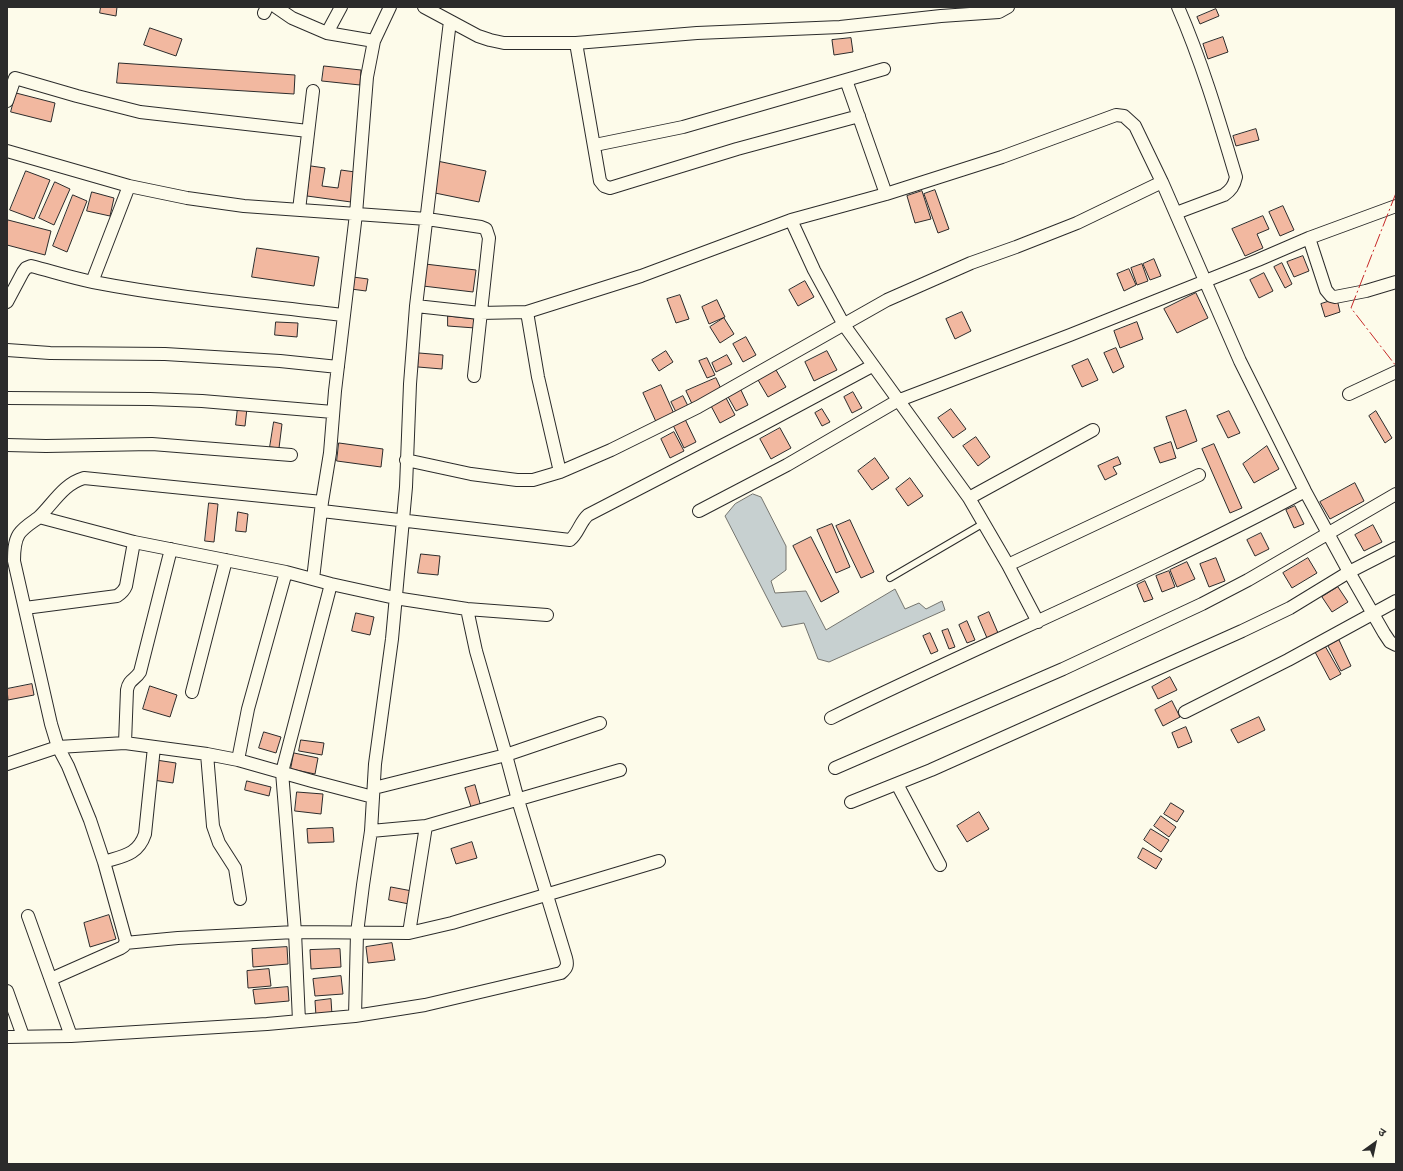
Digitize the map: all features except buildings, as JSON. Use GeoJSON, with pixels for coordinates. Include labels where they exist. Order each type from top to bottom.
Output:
{"type":"FeatureCollection","features":[{"type":"Feature","properties":{"kind":"street"},"geometry":{"type":"LineString","coordinates":[[276,7],[292,18],[327,33],[374,41]]}},
{"type":"Feature","properties":{"kind":"street"},"geometry":{"type":"LineString","coordinates":[[327,33],[341,7]]}},
{"type":"Feature","properties":{"kind":"street"},"geometry":{"type":"LineString","coordinates":[[313,579],[330,453],[333,412],[356,214],[367,78],[374,41],[390,7]]}},
{"type":"Feature","properties":{"kind":"street"},"geometry":{"type":"LineString","coordinates":[[424,7],[478,36],[504,43],[576,43],[698,33],[840,27],[940,12],[999,12],[1008,7]]}},
{"type":"Feature","properties":{"kind":"street"},"geometry":{"type":"LineString","coordinates":[[1176,213],[1224,195],[1230,191],[1235,184],[1236,177],[1210,89],[1178,7]]}},
{"type":"Feature","properties":{"kind":"street"},"geometry":{"type":"LineString","coordinates":[[355,1016],[357,933],[362,885],[371,831],[375,764],[392,639],[406,487],[410,384],[416,306],[450,21]]}},
{"type":"Feature","properties":{"kind":"street"},"geometry":{"type":"LineString","coordinates":[[576,43],[595,145],[600,181],[604,186],[610,188],[738,149],[859,116]]}},
{"type":"Feature","properties":{"kind":"street"},"geometry":{"type":"LineString","coordinates":[[595,145],[683,127],[884,69]]}},
{"type":"Feature","properties":{"kind":"street"},"geometry":{"type":"LineString","coordinates":[[7,101],[15,78],[140,112],[308,131]]}},
{"type":"Feature","properties":{"kind":"street"},"geometry":{"type":"LineString","coordinates":[[846,80],[886,194]]}},
{"type":"Feature","properties":{"kind":"street"},"geometry":{"type":"LineString","coordinates":[[299,210],[313,91]]}},
{"type":"Feature","properties":{"kind":"street"},"geometry":{"type":"LineString","coordinates":[[416,306],[480,313],[527,312],[641,276],[791,220],[886,194],[1002,157],[1116,115],[1124,116],[1135,126],[1176,213],[1240,361],[1306,491],[1349,572],[1390,642],[1396,645]]}},
{"type":"Feature","properties":{"kind":"street"},"geometry":{"type":"LineString","coordinates":[[7,151],[129,186],[201,200],[244,206],[427,219],[486,229],[489,238],[474,376]]}},
{"type":"Feature","properties":{"kind":"street"},"geometry":{"type":"LineString","coordinates":[[406,460],[471,474],[516,480],[533,480],[560,472],[611,450],[698,407],[887,300],[971,263],[1077,223],[1162,182]]}},
{"type":"Feature","properties":{"kind":"street"},"geometry":{"type":"LineString","coordinates":[[92,282],[129,186]]}},
{"type":"Feature","properties":{"kind":"street"},"geometry":{"type":"LineString","coordinates":[[699,511],[787,465],[897,401],[1205,281],[1309,238],[1396,206]]}},
{"type":"Feature","properties":{"kind":"street"},"geometry":{"type":"LineString","coordinates":[[791,220],[814,270],[844,325],[968,498],[1008,565],[1038,622]]}},
{"type":"Feature","properties":{"kind":"street"},"geometry":{"type":"LineString","coordinates":[[1309,238],[1326,290],[1331,296],[1335,297],[1366,291],[1396,282]]}},
{"type":"Feature","properties":{"kind":"street"},"geometry":{"type":"LineString","coordinates":[[7,302],[12,278],[31,266],[92,282],[216,300],[344,315]]}},
{"type":"Feature","properties":{"kind":"street"},"geometry":{"type":"LineString","coordinates":[[527,312],[538,377],[560,472]]}},
{"type":"Feature","properties":{"kind":"street"},"geometry":{"type":"LineString","coordinates":[[7,350],[50,353],[166,354],[280,361],[338,367]]}},
{"type":"Feature","properties":{"kind":"street"},"geometry":{"type":"LineString","coordinates":[[51,979],[121,948],[125,943],[126,938],[90,820],[68,766],[58,747],[51,724],[11,548],[24,528],[38,517],[66,487],[77,480],[84,478],[322,507],[402,521],[570,540],[588,515],[872,366]]}},
{"type":"Feature","properties":{"kind":"street"},"geometry":{"type":"LineString","coordinates":[[1349,394],[1396,372]]}},
{"type":"Feature","properties":{"kind":"street"},"geometry":{"type":"LineString","coordinates":[[7,398],[202,401],[333,412]]}},
{"type":"Feature","properties":{"kind":"street"},"geometry":{"type":"LineString","coordinates":[[968,498],[1093,430]]}},
{"type":"Feature","properties":{"kind":"street"},"geometry":{"type":"LineString","coordinates":[[7,445],[46,446],[152,444],[291,455]]}},
{"type":"Feature","properties":{"kind":"street"},"geometry":{"type":"LineString","coordinates":[[1008,565],[1199,475]]}},
{"type":"Feature","properties":{"kind":"street"},"geometry":{"type":"LineString","coordinates":[[831,718],[900,684],[1038,622],[1198,547],[1306,491]]}},
{"type":"Feature","properties":{"kind":"street"},"geometry":{"type":"LineString","coordinates":[[835,768],[1062,668],[1202,604],[1248,580],[1396,494]]}},
{"type":"Feature","properties":{"kind":"street"},"geometry":{"type":"LineString","coordinates":[[38,517],[134,542],[286,572],[331,584],[395,598],[467,609],[547,615]]}},
{"type":"Feature","properties":{"kind":"street"},"geometry":{"type":"LineString","coordinates":[[25,608],[117,596],[123,593],[126,586],[134,542]]}},
{"type":"Feature","properties":{"kind":"street"},"geometry":{"type":"LineString","coordinates":[[851,802],[931,770],[1242,631],[1290,608],[1349,572],[1396,548]]}},
{"type":"Feature","properties":{"kind":"street"},"geometry":{"type":"LineString","coordinates":[[125,743],[127,690],[129,683],[140,672],[171,549]]}},
{"type":"Feature","properties":{"kind":"street"},"geometry":{"type":"LineString","coordinates":[[192,692],[226,560]]}},
{"type":"Feature","properties":{"kind":"street"},"geometry":{"type":"LineString","coordinates":[[238,760],[248,709],[286,572]]}},
{"type":"Feature","properties":{"kind":"street"},"geometry":{"type":"LineString","coordinates":[[299,1021],[295,932],[282,772],[331,584]]}},
{"type":"Feature","properties":{"kind":"street"},"geometry":{"type":"LineString","coordinates":[[1185,712],[1288,660],[1396,601]]}},
{"type":"Feature","properties":{"kind":"street"},"geometry":{"type":"LineString","coordinates":[[7,1037],[71,1036],[267,1024],[355,1016],[425,1005],[561,973],[566,970],[568,965],[548,894],[518,800],[476,651],[467,609]]}},
{"type":"Feature","properties":{"kind":"street"},"geometry":{"type":"LineString","coordinates":[[7,764],[58,747],[125,743],[207,754],[238,760],[282,772],[374,792],[506,755],[600,723]]}},
{"type":"Feature","properties":{"kind":"street"},"geometry":{"type":"LineString","coordinates":[[104,862],[130,854],[137,850],[142,842],[145,834],[154,747]]}},
{"type":"Feature","properties":{"kind":"street"},"geometry":{"type":"LineString","coordinates":[[207,754],[213,826],[219,843],[234,868],[240,899]]}},
{"type":"Feature","properties":{"kind":"street"},"geometry":{"type":"LineString","coordinates":[[371,831],[426,826],[620,770]]}},
{"type":"Feature","properties":{"kind":"street"},"geometry":{"type":"LineString","coordinates":[[897,784],[940,865]]}},
{"type":"Feature","properties":{"kind":"street"},"geometry":{"type":"LineString","coordinates":[[409,933],[426,826]]}},
{"type":"Feature","properties":{"kind":"street"},"geometry":{"type":"LineString","coordinates":[[125,943],[178,938],[295,932],[409,933],[452,923],[659,861]]}},
{"type":"Feature","properties":{"kind":"street"},"geometry":{"type":"LineString","coordinates":[[28,916],[71,1036]]}},
{"type":"Feature","properties":{"kind":"street"},"geometry":{"type":"LineString","coordinates":[[7,991],[23,1036]]}},
{"type":"Feature","properties":{"kind":"lane"},"geometry":{"type":"LineString","coordinates":[[890,578],[984,523]]}},
{"type":"Feature","properties":{"kind":"shaded area"},"geometry":{"type":"Polygon","coordinates":[[[753,494],[761,497],[786,546],[786,570],[771,581],[775,593],[806,591],[826,630],[895,589],[905,609],[919,603],[926,609],[942,601],[945,610],[829,662],[818,659],[804,623],[782,627],[725,516],[735,504],[753,494]]]}},
{"type":"Feature","properties":{"kind":"power"},"geometry":{"type":"LineString","coordinates":[[1396,193],[1351,308],[1396,366]]}}]}
